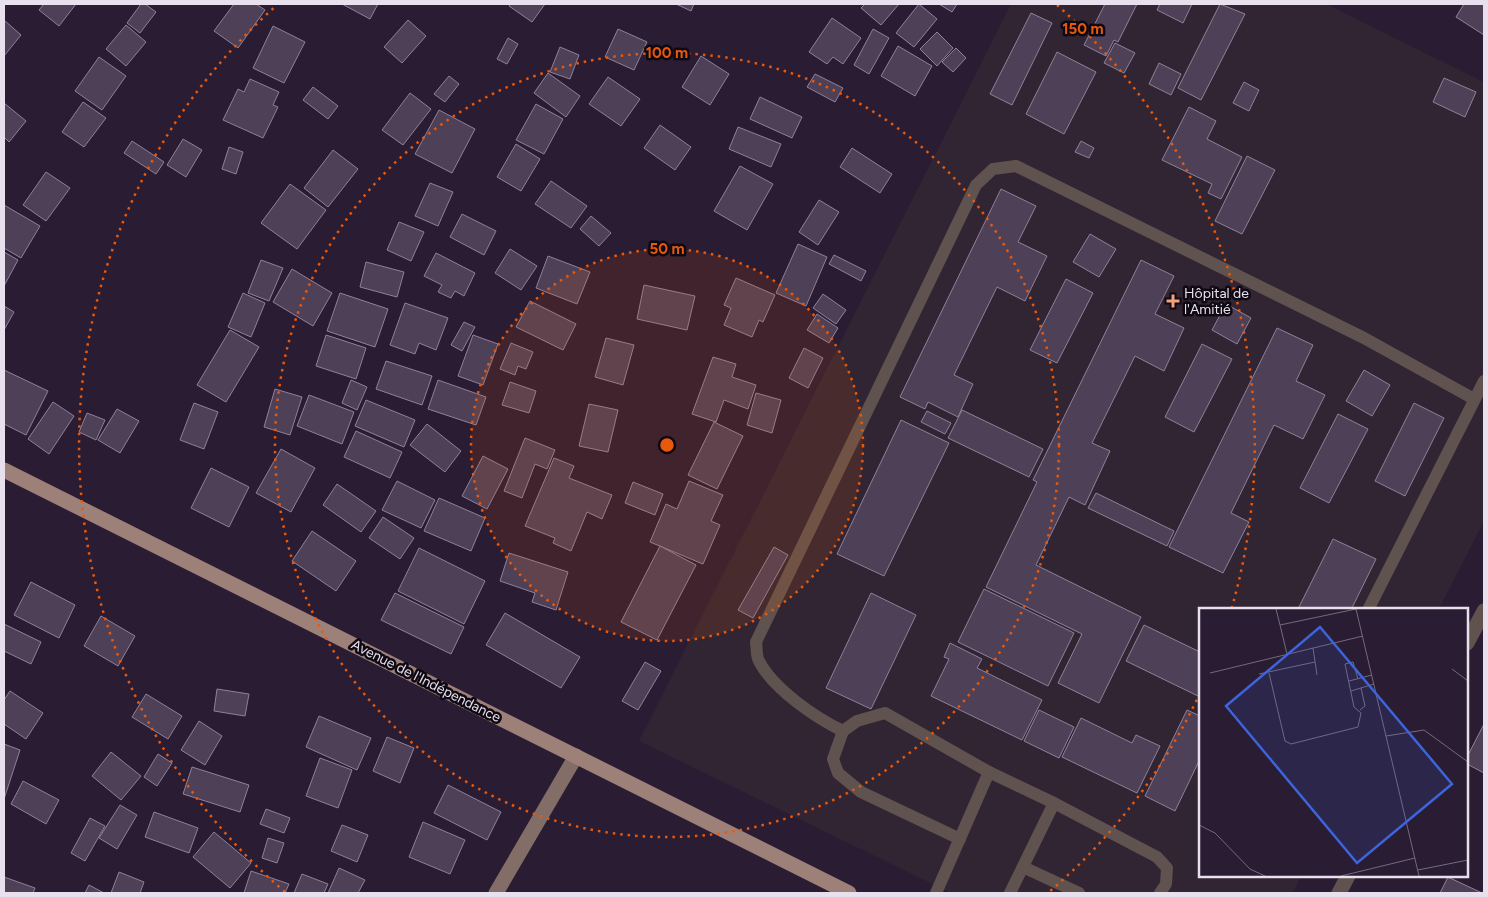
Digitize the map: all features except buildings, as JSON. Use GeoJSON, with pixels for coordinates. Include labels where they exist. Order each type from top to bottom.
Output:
{"type":"FeatureCollection","features":[{"type":"Feature","properties":{"kind":"main road","name":"Avenue de l'Indépendance"},"geometry":{"type":"LineString","coordinates":[[4,470],[849,893]]}},
{"type":"Feature","properties":{"kind":"street"},"geometry":{"type":"LineString","coordinates":[[1468,642],[1484,611]]}},
{"type":"Feature","properties":{"kind":"street"},"geometry":{"type":"LineString","coordinates":[[496,893],[576,756]]}},
{"type":"Feature","properties":{"kind":"street"},"geometry":{"type":"LineString","coordinates":[[1339,893],[1347,877]]}},
{"type":"Feature","properties":{"kind":"lane"},"geometry":{"type":"LineString","coordinates":[[843,731],[817,719],[772,678],[758,660],[756,642],[976,184],[993,169],[1016,166],[1364,338],[1474,398]]}},
{"type":"Feature","properties":{"kind":"lane"},"geometry":{"type":"LineString","coordinates":[[1369,608],[1484,381]]}},
{"type":"Feature","properties":{"kind":"lane"},"geometry":{"type":"LineString","coordinates":[[960,839],[861,792],[838,773],[833,759],[843,731],[857,721],[885,712],[989,772],[1054,803],[1157,857],[1167,868],[1166,884],[1160,893]]}},
{"type":"Feature","properties":{"kind":"lane"},"geometry":{"type":"LineString","coordinates":[[936,893],[989,772]]}},
{"type":"Feature","properties":{"kind":"lane"},"geometry":{"type":"LineString","coordinates":[[1010,893],[1054,803]]}},
{"type":"Feature","properties":{"kind":"lane"},"geometry":{"type":"LineString","coordinates":[[1023,867],[1079,893]]}},
{"type":"Feature","properties":{"kind":"shaded area","name":"Hôpital de l'Amitié"},"geometry":{"type":"Polygon","coordinates":[[[1011,4],[1326,4],[1484,82],[1484,521],[1440,608],[1199,608],[1199,877],[1301,877],[1293,893],[951,893],[639,741],[1011,4]]]}},
{"type":"Feature","properties":{"kind":"place","name":"Hôpital de l'Amitié"},"geometry":{"type":"Point","coordinates":[1173,301]}}]}
